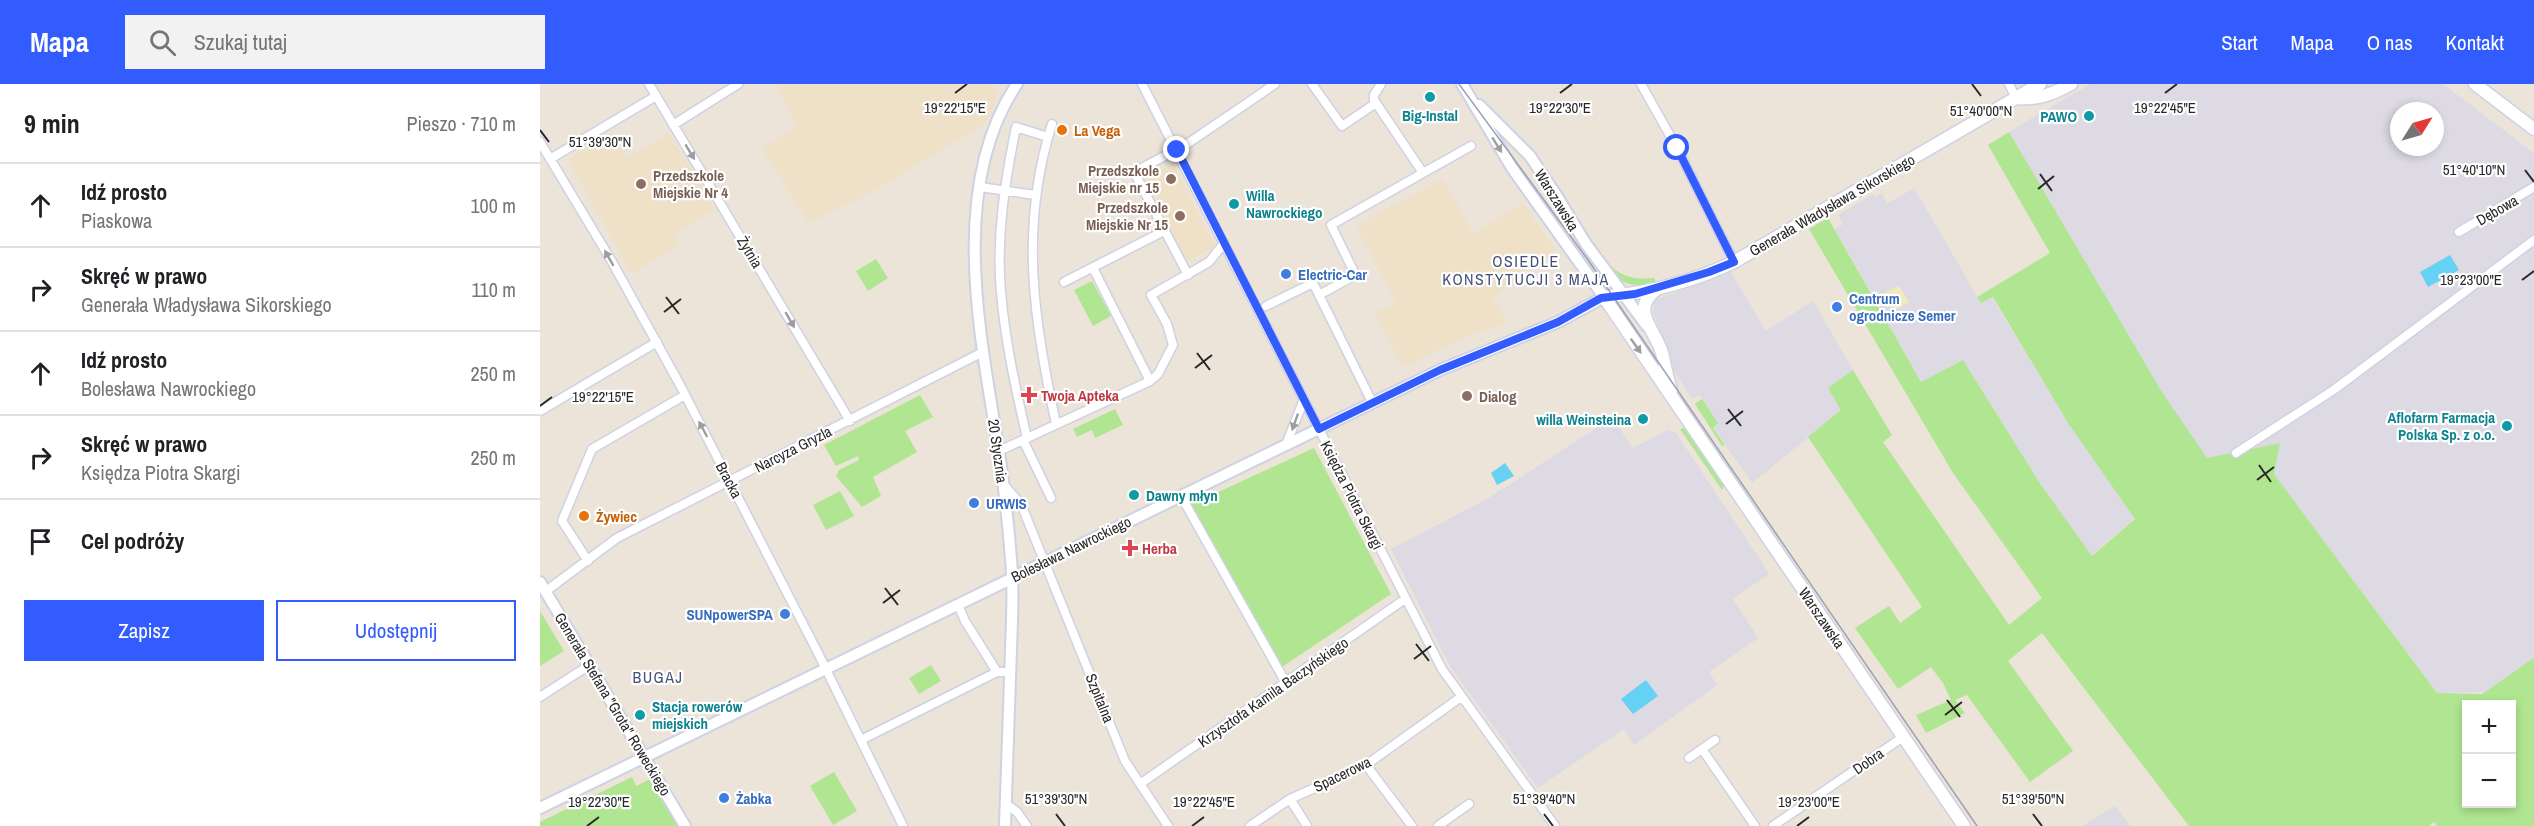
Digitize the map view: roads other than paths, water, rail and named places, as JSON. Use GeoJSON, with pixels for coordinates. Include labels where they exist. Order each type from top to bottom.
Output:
{"type":"FeatureCollection","features":[{"type":"Feature","properties":{"kind":"main road","name":"Generała Władysława Sikorskiego"},"geometry":{"type":"LineString","coordinates":[[1604,297],[1624,296],[1734,262],[2040,84]]}},
{"type":"Feature","properties":{"kind":"main road","name":"Generała Władysława Sikorskiego"},"geometry":{"type":"LineString","coordinates":[[2016,98],[2040,98],[2071,84]]}},
{"type":"Feature","properties":{"kind":"main road"},"geometry":{"type":"LineString","coordinates":[[2475,84],[2534,129]]}},
{"type":"Feature","properties":{"kind":"main road"},"geometry":{"type":"LineString","coordinates":[[1648,328],[1645,319],[1646,303],[1650,295],[1661,286]]}},
{"type":"Feature","properties":{"kind":"main road","name":"Warszawska"},"geometry":{"type":"LineString","coordinates":[[1604,297],[1964,826]]}},
{"type":"Feature","properties":{"kind":"main road","name":"Warszawska"},"geometry":{"type":"LineString","coordinates":[[1648,328],[1659,346],[1670,388],[1679,410]]}},
{"type":"Feature","properties":{"kind":"street","name":"Żytnia"},"geometry":{"type":"LineString","coordinates":[[649,84],[850,421]]}},
{"type":"Feature","properties":{"kind":"street"},"geometry":{"type":"LineString","coordinates":[[674,125],[738,84]]}},
{"type":"Feature","properties":{"kind":"street","name":"20 Stycznia"},"geometry":{"type":"LineString","coordinates":[[1005,826],[1012,578],[999,451],[983,352],[975,268],[975,226],[986,155],[1004,103],[1017,84]]}},
{"type":"Feature","properties":{"kind":"street","name":"Księdza Piotra Skargi"},"geometry":{"type":"LineString","coordinates":[[1142,84],[1442,669],[1555,826]]}},
{"type":"Feature","properties":{"kind":"street"},"geometry":{"type":"LineString","coordinates":[[1188,275],[1134,172],[1177,150],[1275,84]]}},
{"type":"Feature","properties":{"kind":"street"},"geometry":{"type":"LineString","coordinates":[[1312,84],[1342,126],[1376,104]]}},
{"type":"Feature","properties":{"kind":"street"},"geometry":{"type":"LineString","coordinates":[[1381,84],[1373,97],[1376,104],[1423,173]]}},
{"type":"Feature","properties":{"kind":"street","name":"Warszawska"},"geometry":{"type":"LineString","coordinates":[[1461,84],[1512,168],[1604,297]]}},
{"type":"Feature","properties":{"kind":"street"},"geometry":{"type":"LineString","coordinates":[[1641,84],[1677,148],[1734,262]]}},
{"type":"Feature","properties":{"kind":"street"},"geometry":{"type":"LineString","coordinates":[[2008,84],[2016,98]]}},
{"type":"Feature","properties":{"kind":"street","name":"Warszawska"},"geometry":{"type":"LineString","coordinates":[[1468,94],[1530,156],[1580,237],[1648,328]]}},
{"type":"Feature","properties":{"kind":"street"},"geometry":{"type":"LineString","coordinates":[[550,159],[656,96]]}},
{"type":"Feature","properties":{"kind":"street"},"geometry":{"type":"LineString","coordinates":[[1052,124],[1035,195],[1032,281],[1043,361],[1056,424]]}},
{"type":"Feature","properties":{"kind":"street"},"geometry":{"type":"LineString","coordinates":[[1048,137],[1016,128],[1003,191],[1001,293],[1025,439],[1051,498]]}},
{"type":"Feature","properties":{"kind":"street","name":"Bracka"},"geometry":{"type":"LineString","coordinates":[[540,142],[657,342],[730,480],[903,826]]}},
{"type":"Feature","properties":{"kind":"street"},"geometry":{"type":"LineString","coordinates":[[1319,295],[1354,275],[1331,225],[1472,146]]}},
{"type":"Feature","properties":{"kind":"street"},"geometry":{"type":"LineString","coordinates":[[980,187],[1035,195]]}},
{"type":"Feature","properties":{"kind":"street","name":"Dębowa"},"geometry":{"type":"LineString","coordinates":[[2459,232],[2534,187]]}},
{"type":"Feature","properties":{"kind":"street"},"geometry":{"type":"LineString","coordinates":[[1064,282],[1164,231]]}},
{"type":"Feature","properties":{"kind":"street"},"geometry":{"type":"LineString","coordinates":[[2236,453],[2335,389],[2534,240]]}},
{"type":"Feature","properties":{"kind":"street"},"geometry":{"type":"LineString","coordinates":[[999,451],[1150,381],[1158,374],[1173,345],[1167,324],[1151,295],[1209,262],[1224,243]]}},
{"type":"Feature","properties":{"kind":"street"},"geometry":{"type":"LineString","coordinates":[[1093,268],[1150,381]]}},
{"type":"Feature","properties":{"kind":"street"},"geometry":{"type":"LineString","coordinates":[[1266,306],[1313,283],[1372,402]]}},
{"type":"Feature","properties":{"kind":"street","name":"Bolesława Nawrockiego"},"geometry":{"type":"LineString","coordinates":[[540,808],[1372,402],[1440,370],[1558,322],[1604,297]]}},
{"type":"Feature","properties":{"kind":"street"},"geometry":{"type":"LineString","coordinates":[[540,411],[657,342]]}},
{"type":"Feature","properties":{"kind":"street","name":"Narcyza Gryzla"},"geometry":{"type":"LineString","coordinates":[[543,587],[588,561],[618,538],[983,352]]}},
{"type":"Feature","properties":{"kind":"street"},"geometry":{"type":"LineString","coordinates":[[588,561],[562,521],[592,449],[685,395]]}},
{"type":"Feature","properties":{"kind":"street"},"geometry":{"type":"LineString","coordinates":[[1286,445],[1304,399]]}},
{"type":"Feature","properties":{"kind":"street","name":"Szpitalna"},"geometry":{"type":"LineString","coordinates":[[1003,484],[1021,504],[1125,761],[1168,826]]}},
{"type":"Feature","properties":{"kind":"street"},"geometry":{"type":"LineString","coordinates":[[1181,496],[1286,683]]}},
{"type":"Feature","properties":{"kind":"street","name":"Generała Stefana \"Grota\" Roweckiego"},"geometry":{"type":"LineString","coordinates":[[543,587],[591,664],[685,826]]}},
{"type":"Feature","properties":{"kind":"street","name":"Krzysztofa Kamila Baczyńskiego"},"geometry":{"type":"LineString","coordinates":[[1140,784],[1405,599]]}},
{"type":"Feature","properties":{"kind":"street"},"geometry":{"type":"LineString","coordinates":[[958,605],[965,621],[997,672]]}},
{"type":"Feature","properties":{"kind":"street"},"geometry":{"type":"LineString","coordinates":[[540,697],[591,664]]}},
{"type":"Feature","properties":{"kind":"street"},"geometry":{"type":"LineString","coordinates":[[861,740],[997,672],[1010,672]]}},
{"type":"Feature","properties":{"kind":"street","name":"Spacerowa"},"geometry":{"type":"LineString","coordinates":[[1250,826],[1290,800],[1366,765],[1461,697]]}},
{"type":"Feature","properties":{"kind":"street","name":"Dobra"},"geometry":{"type":"LineString","coordinates":[[1773,826],[1903,736]]}},
{"type":"Feature","properties":{"kind":"street"},"geometry":{"type":"LineString","coordinates":[[1689,758],[1715,740]]}},
{"type":"Feature","properties":{"kind":"street"},"geometry":{"type":"LineString","coordinates":[[1702,749],[1755,826]]}},
{"type":"Feature","properties":{"kind":"street"},"geometry":{"type":"LineString","coordinates":[[1366,765],[1412,826]]}},
{"type":"Feature","properties":{"kind":"street"},"geometry":{"type":"LineString","coordinates":[[1290,800],[1307,826]]}},
{"type":"Feature","properties":{"kind":"street"},"geometry":{"type":"LineString","coordinates":[[1005,803],[1017,812],[1027,826]]}},
{"type":"Feature","properties":{"kind":"street"},"geometry":{"type":"LineString","coordinates":[[1438,826],[1469,804]]}},
{"type":"Feature","properties":{"kind":"water"},"geometry":{"type":"Polygon","coordinates":[[[2450,255],[2459,270],[2428,287],[2420,272],[2450,255]]]}},
{"type":"Feature","properties":{"kind":"water"},"geometry":{"type":"Polygon","coordinates":[[[1505,463],[1514,476],[1497,485],[1491,473],[1505,463]]]}},
{"type":"Feature","properties":{"kind":"water"},"geometry":{"type":"Polygon","coordinates":[[[1646,680],[1658,696],[1633,714],[1621,699],[1646,680]]]}},
{"type":"Feature","properties":{"kind":"tram line"},"geometry":{"type":"LineString","coordinates":[[1459,84],[1588,260],[1977,826]]}},
{"type":"Feature","properties":{"kind":"place","name":"Big-Instal"},"geometry":{"type":"Point","coordinates":[1430,97]}},
{"type":"Feature","properties":{"kind":"place","name":"PAWO"},"geometry":{"type":"Point","coordinates":[2089,116]}},
{"type":"Feature","properties":{"kind":"place","name":"La Vega"},"geometry":{"type":"Point","coordinates":[1062,130]}},
{"type":"Feature","properties":{"kind":"place","name":"Przedszkole Miejskie nr 15"},"geometry":{"type":"Point","coordinates":[1171,179]}},
{"type":"Feature","properties":{"kind":"place","name":"Przedszkole Miejskie Nr 4"},"geometry":{"type":"Point","coordinates":[641,184]}},
{"type":"Feature","properties":{"kind":"place","name":"Willa Nawrockiego"},"geometry":{"type":"Point","coordinates":[1234,204]}},
{"type":"Feature","properties":{"kind":"place","name":"Przedszkole Miejskie Nr 15"},"geometry":{"type":"Point","coordinates":[1180,216]}},
{"type":"Feature","properties":{"kind":"place","name":"Electric-Car"},"geometry":{"type":"Point","coordinates":[1286,274]}},
{"type":"Feature","properties":{"kind":"place","name":"Centrum ogrodnicze Semer"},"geometry":{"type":"Point","coordinates":[1837,307]}},
{"type":"Feature","properties":{"kind":"place","name":"Twoja Apteka"},"geometry":{"type":"Point","coordinates":[1029,395]}},
{"type":"Feature","properties":{"kind":"place","name":"Dialog"},"geometry":{"type":"Point","coordinates":[1467,396]}},
{"type":"Feature","properties":{"kind":"place","name":"willa Weinsteina"},"geometry":{"type":"Point","coordinates":[1643,419]}},
{"type":"Feature","properties":{"kind":"place","name":"Aflofarm Farmacja Polska Sp. z o.o."},"geometry":{"type":"Point","coordinates":[2507,426]}},
{"type":"Feature","properties":{"kind":"place","name":"Dawny młyn"},"geometry":{"type":"Point","coordinates":[1134,495]}},
{"type":"Feature","properties":{"kind":"place","name":"URWIS"},"geometry":{"type":"Point","coordinates":[974,503]}},
{"type":"Feature","properties":{"kind":"place","name":"Żywiec"},"geometry":{"type":"Point","coordinates":[584,516]}},
{"type":"Feature","properties":{"kind":"place","name":"Herba"},"geometry":{"type":"Point","coordinates":[1130,548]}},
{"type":"Feature","properties":{"kind":"place","name":"SUNpowerSPA"},"geometry":{"type":"Point","coordinates":[785,614]}},
{"type":"Feature","properties":{"kind":"place","name":"Stacja rowerów miejskich"},"geometry":{"type":"Point","coordinates":[640,715]}},
{"type":"Feature","properties":{"kind":"place","name":"Żabka"},"geometry":{"type":"Point","coordinates":[724,798]}},
{"type":"Feature","properties":{"kind":"district","name":"OSIEDLE KONSTYTUCJI 3 MAJA"},"geometry":{"type":"Point","coordinates":[1526,270]}},
{"type":"Feature","properties":{"kind":"district","name":"BUGAJ"},"geometry":{"type":"Point","coordinates":[658,677]}}]}
